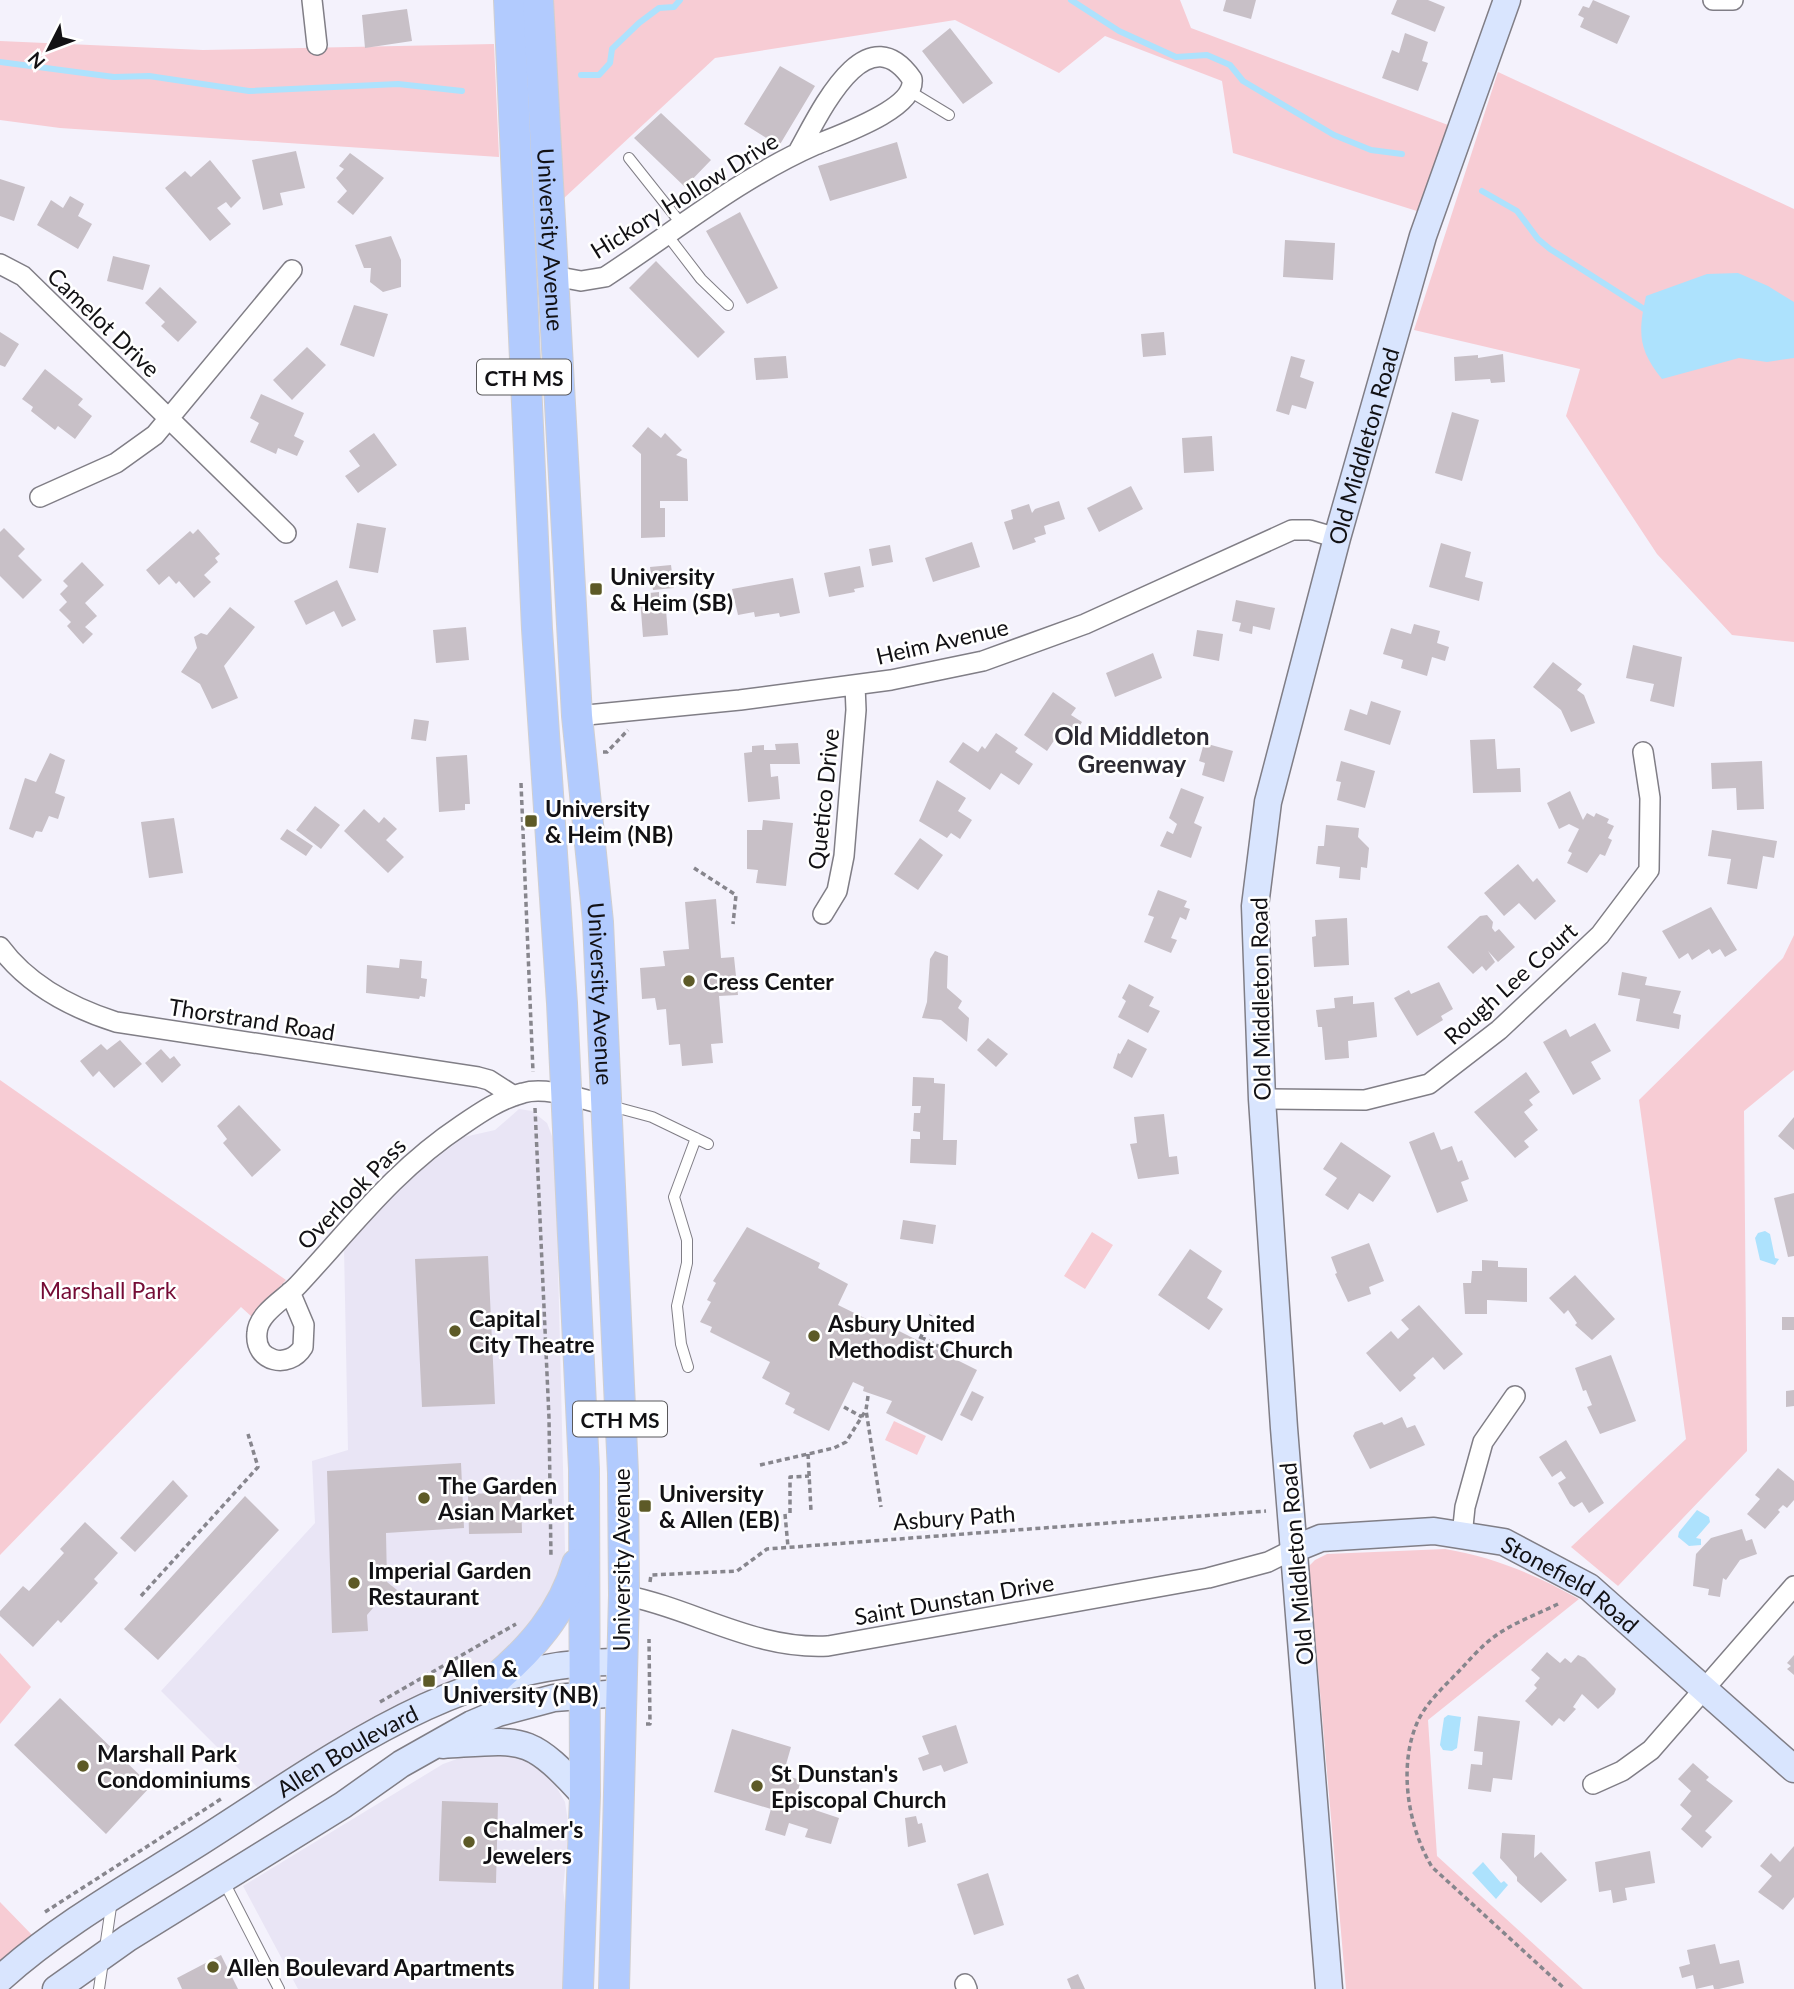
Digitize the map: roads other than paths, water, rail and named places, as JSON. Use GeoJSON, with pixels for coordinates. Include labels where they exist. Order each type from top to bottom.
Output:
{"type":"FeatureCollection","features":[{"type":"Feature","properties":{"kind":"main road","name":"University Avenue"},"geometry":{"type":"LineString","coordinates":[[509,0],[533,552],[559,954],[580,1377],[584,1796],[578,1989]]}},
{"type":"Feature","properties":{"kind":"main road","name":"University Avenue"},"geometry":{"type":"LineString","coordinates":[[538,0],[577,716],[593,853],[607,1105],[614,1334],[623,1473],[624,1595],[614,1989]]}},
{"type":"Feature","properties":{"kind":"main road"},"geometry":{"type":"LineString","coordinates":[[515,115],[536,261],[541,269],[554,276]]}},
{"type":"Feature","properties":{"kind":"main road"},"geometry":{"type":"LineString","coordinates":[[533,552],[544,592],[558,702],[564,710],[577,716]]}},
{"type":"Feature","properties":{"kind":"main road"},"geometry":{"type":"LineString","coordinates":[[493,1681],[520,1658],[556,1612],[572,1580],[583,1540]]}},
{"type":"Feature","properties":{"kind":"street"},"geometry":{"type":"LineString","coordinates":[[312,0],[317,45]]}},
{"type":"Feature","properties":{"kind":"street","name":"Old Middleton Road"},"geometry":{"type":"LineString","coordinates":[[1329,1989],[1262,1099],[1255,906],[1268,803],[1337,538],[1423,236],[1507,0]]}},
{"type":"Feature","properties":{"kind":"street"},"geometry":{"type":"LineString","coordinates":[[1713,0],[1732,0]]}},
{"type":"Feature","properties":{"kind":"street","name":"Hickory Hollow Drive"},"geometry":{"type":"LineString","coordinates":[[554,276],[581,281],[605,277],[734,189],[798,152],[864,124],[902,101],[911,92],[912,79],[894,62],[871,58],[857,64],[844,77],[825,105],[798,152]]}},
{"type":"Feature","properties":{"kind":"street","name":"Camelot Drive"},"geometry":{"type":"LineString","coordinates":[[0,264],[23,276],[286,533]]}},
{"type":"Feature","properties":{"kind":"street"},"geometry":{"type":"LineString","coordinates":[[40,497],[116,463],[170,421],[183,399],[292,270]]}},
{"type":"Feature","properties":{"kind":"street","name":"Heim Avenue"},"geometry":{"type":"LineString","coordinates":[[577,716],[740,700],[855,685],[983,661],[1086,624],[1292,530],[1310,530],[1337,538]]}},
{"type":"Feature","properties":{"kind":"street","name":"Quetico Drive"},"geometry":{"type":"LineString","coordinates":[[823,914],[837,891],[844,856],[856,710],[855,685]]}},
{"type":"Feature","properties":{"kind":"street","name":"Rough Lee Court"},"geometry":{"type":"LineString","coordinates":[[1262,1099],[1365,1100],[1429,1084],[1499,1030],[1600,934],[1649,870],[1650,798],[1643,752]]}},
{"type":"Feature","properties":{"kind":"street","name":"Thorstrand Road"},"geometry":{"type":"LineString","coordinates":[[0,947],[29,978],[56,996],[72,1006],[116,1022],[478,1077],[489,1080],[514,1096]]}},
{"type":"Feature","properties":{"kind":"street","name":"Overlook Pass"},"geometry":{"type":"LineString","coordinates":[[290,1292],[362,1211],[400,1173],[464,1124],[514,1096],[534,1091],[607,1105]]}},
{"type":"Feature","properties":{"kind":"street"},"geometry":{"type":"LineString","coordinates":[[1462,1536],[1465,1507],[1482,1442],[1515,1396]]}},
{"type":"Feature","properties":{"kind":"street","name":"Stonefield Road"},"geometry":{"type":"LineString","coordinates":[[1294,1549],[1321,1538],[1434,1531],[1504,1542],[1589,1587],[1794,1769]]}},
{"type":"Feature","properties":{"kind":"street","name":"Saint Dunstan Drive"},"geometry":{"type":"LineString","coordinates":[[624,1595],[647,1600],[755,1638],[805,1647],[828,1646],[1208,1578],[1268,1562],[1294,1549]]}},
{"type":"Feature","properties":{"kind":"street"},"geometry":{"type":"LineString","coordinates":[[1593,1784],[1622,1771],[1651,1750],[1794,1586]]}},
{"type":"Feature","properties":{"kind":"street","name":"Allen Boulevard"},"geometry":{"type":"LineString","coordinates":[[0,1979],[62,1929],[364,1737],[408,1713],[493,1681],[583,1661],[621,1662]]}},
{"type":"Feature","properties":{"kind":"street","name":"Allen Boulevard"},"geometry":{"type":"LineString","coordinates":[[56,1989],[107,1952],[401,1765],[464,1728],[498,1713],[554,1698],[620,1693]]}},
{"type":"Feature","properties":{"kind":"street"},"geometry":{"type":"LineString","coordinates":[[438,1745],[491,1740],[522,1743],[551,1761],[584,1796]]}},
{"type":"Feature","properties":{"kind":"lane"},"geometry":{"type":"LineString","coordinates":[[911,92],[949,115]]}},
{"type":"Feature","properties":{"kind":"lane"},"geometry":{"type":"LineString","coordinates":[[629,158],[675,231],[701,279],[728,305]]}},
{"type":"Feature","properties":{"kind":"lane"},"geometry":{"type":"LineString","coordinates":[[607,1105],[652,1117],[708,1144]]}},
{"type":"Feature","properties":{"kind":"lane"},"geometry":{"type":"LineString","coordinates":[[688,1367],[681,1344],[677,1306],[687,1263],[687,1240],[674,1197],[696,1138]]}},
{"type":"Feature","properties":{"kind":"lane"},"geometry":{"type":"LineString","coordinates":[[222,1880],[279,1989]]}},
{"type":"Feature","properties":{"kind":"lane"},"geometry":{"type":"LineString","coordinates":[[99,1989],[107,1952],[113,1896]]}},
{"type":"Feature","properties":{"kind":"water"},"geometry":{"type":"Polygon","coordinates":[[[1738,273],[1768,286],[1794,302],[1794,358],[1767,362],[1739,358],[1662,379],[1648,359],[1642,340],[1646,296],[1707,274],[1738,273]]]}},
{"type":"Feature","properties":{"kind":"water"},"geometry":{"type":"Polygon","coordinates":[[[1765,1231],[1770,1234],[1775,1258],[1779,1259],[1775,1265],[1760,1260],[1755,1238],[1758,1233],[1765,1231]]]}},
{"type":"Feature","properties":{"kind":"water"},"geometry":{"type":"Polygon","coordinates":[[[1697,1510],[1709,1517],[1710,1522],[1696,1538],[1701,1539],[1701,1545],[1689,1546],[1678,1537],[1679,1532],[1697,1510]]]}},
{"type":"Feature","properties":{"kind":"water"},"geometry":{"type":"Polygon","coordinates":[[[1448,1715],[1461,1717],[1457,1748],[1452,1751],[1443,1750],[1440,1745],[1444,1718],[1448,1715]]]}},
{"type":"Feature","properties":{"kind":"water"},"geometry":{"type":"Polygon","coordinates":[[[1483,1862],[1501,1883],[1504,1881],[1508,1885],[1496,1899],[1472,1873],[1483,1862]]]}},
{"type":"Feature","properties":{"kind":"waterway"},"geometry":{"type":"LineString","coordinates":[[581,75],[599,75],[610,63],[612,49],[639,23],[659,8],[674,7],[680,0]]}},
{"type":"Feature","properties":{"kind":"waterway"},"geometry":{"type":"LineString","coordinates":[[1071,0],[1119,31],[1176,57],[1207,55],[1230,65],[1243,81],[1334,135],[1371,150],[1402,154]]}},
{"type":"Feature","properties":{"kind":"waterway"},"geometry":{"type":"LineString","coordinates":[[0,62],[114,77],[149,76],[249,91],[398,84],[462,91]]}},
{"type":"Feature","properties":{"kind":"waterway"},"geometry":{"type":"LineString","coordinates":[[1482,191],[1517,211],[1538,239],[1550,249],[1644,309]]}},
{"type":"Feature","properties":{"kind":"place","name":"University & Heim (SB)"},"geometry":{"type":"Point","coordinates":[596,589]}},
{"type":"Feature","properties":{"kind":"place","name":"University & Heim (NB)"},"geometry":{"type":"Point","coordinates":[531,821]}},
{"type":"Feature","properties":{"kind":"place","name":"Cress Center"},"geometry":{"type":"Point","coordinates":[689,981]}},
{"type":"Feature","properties":{"kind":"place","name":"Capital City Theatre"},"geometry":{"type":"Point","coordinates":[455,1331]}},
{"type":"Feature","properties":{"kind":"place","name":"Asbury United Methodist Church"},"geometry":{"type":"Point","coordinates":[814,1336]}},
{"type":"Feature","properties":{"kind":"place","name":"The Garden Asian Market"},"geometry":{"type":"Point","coordinates":[424,1498]}},
{"type":"Feature","properties":{"kind":"place","name":"University & Allen (EB)"},"geometry":{"type":"Point","coordinates":[645,1506]}},
{"type":"Feature","properties":{"kind":"place","name":"Imperial Garden Restaurant"},"geometry":{"type":"Point","coordinates":[354,1583]}},
{"type":"Feature","properties":{"kind":"place","name":"Allen & University (NB)"},"geometry":{"type":"Point","coordinates":[429,1681]}},
{"type":"Feature","properties":{"kind":"place","name":"Marshall Park Condominiums"},"geometry":{"type":"Point","coordinates":[83,1766]}},
{"type":"Feature","properties":{"kind":"place","name":"St Dunstan's Episcopal Church"},"geometry":{"type":"Point","coordinates":[757,1786]}},
{"type":"Feature","properties":{"kind":"place","name":"Chalmer's Jewelers"},"geometry":{"type":"Point","coordinates":[469,1842]}},
{"type":"Feature","properties":{"kind":"place","name":"Allen Boulevard Apartments"},"geometry":{"type":"Point","coordinates":[213,1967]}},
{"type":"Feature","properties":{"kind":"district","name":"Old Middleton Greenway"},"geometry":{"type":"Point","coordinates":[1132,749]}},
{"type":"Feature","properties":{"kind":"park label","name":"Marshall Park"},"geometry":{"type":"Point","coordinates":[108,1290]}}]}
